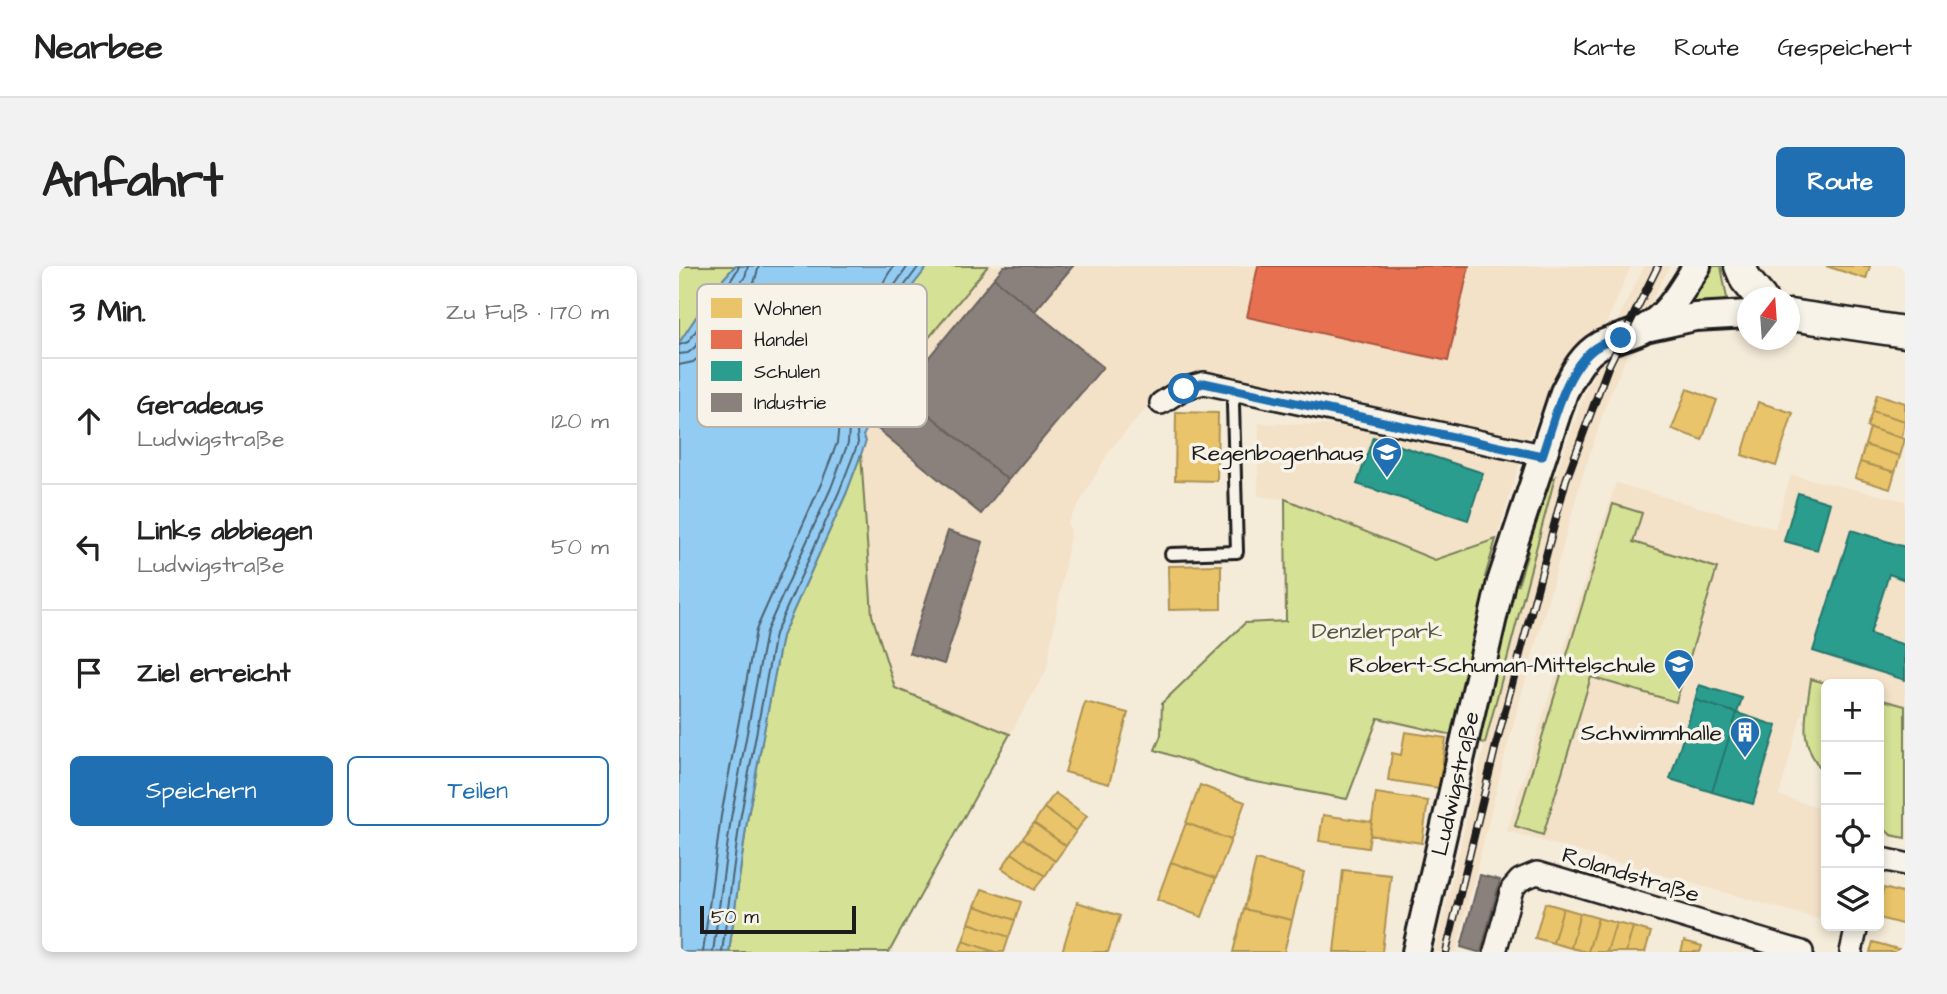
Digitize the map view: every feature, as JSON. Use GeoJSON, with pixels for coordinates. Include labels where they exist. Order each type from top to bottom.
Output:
{"type":"FeatureCollection","features":[{"type":"Feature","properties":{"kind":"main road"},"geometry":{"type":"LineString","coordinates":[[1740,266],[1752,287]]}},
{"type":"Feature","properties":{"kind":"main road"},"geometry":{"type":"LineString","coordinates":[[1800,316],[1905,332]]}},
{"type":"Feature","properties":{"kind":"street","name":"Ludwigstraße"},"geometry":{"type":"LineString","coordinates":[[1416,952],[1501,582],[1564,392],[1579,364],[1600,345],[1645,328],[1671,307],[1697,266]]}},
{"type":"Feature","properties":{"kind":"street"},"geometry":{"type":"LineString","coordinates":[[1645,328],[1695,317],[1737,315]]}},
{"type":"Feature","properties":{"kind":"street"},"geometry":{"type":"LineString","coordinates":[[1161,403],[1184,389],[1204,383],[1542,456]]}},
{"type":"Feature","properties":{"kind":"street"},"geometry":{"type":"LineString","coordinates":[[1884,861],[1905,864]]}},
{"type":"Feature","properties":{"kind":"street","name":"Rolandstraße"},"geometry":{"type":"LineString","coordinates":[[1495,952],[1512,889],[1520,880],[1537,873],[1802,952]]}},
{"type":"Feature","properties":{"kind":"street"},"geometry":{"type":"LineString","coordinates":[[1851,952],[1856,931]]}},
{"type":"Feature","properties":{"kind":"lane"},"geometry":{"type":"LineString","coordinates":[[1171,554],[1237,552],[1233,404],[1237,390]]}},
{"type":"Feature","properties":{"kind":"shaded area"},"geometry":{"type":"Polygon","coordinates":[[[988,266],[1631,266],[1604,328],[1582,342],[1568,358],[1524,446],[1207,377],[1156,398],[1111,448],[1067,524],[1071,530],[1046,671],[1010,734],[896,689],[872,615],[861,454],[866,441],[863,436],[868,427],[927,427],[927,339],[988,266]]]}},
{"type":"Feature","properties":{"kind":"shaded area"},"geometry":{"type":"Polygon","coordinates":[[[1645,266],[1670,266],[1648,307],[1607,401],[1580,484],[1507,747],[1456,952],[1435,952],[1485,743],[1555,477],[1585,393],[1645,266]]]}},
{"type":"Feature","properties":{"kind":"shaded area","name":"Regenbogenhaus"},"geometry":{"type":"Polygon","coordinates":[[[1259,423],[1370,427],[1520,462],[1496,539],[1435,560],[1285,499],[1258,496],[1259,423]]]}},
{"type":"Feature","properties":{"kind":"shaded area","name":"Robert-Schuman-Mittelschule"},"geometry":{"type":"Polygon","coordinates":[[[1791,475],[1905,501],[1905,706],[1884,700],[1884,679],[1821,679],[1821,682],[1811,679],[1779,796],[1821,808],[1821,920],[1507,831],[1616,483],[1775,529],[1791,475]]]}},
{"type":"Feature","properties":{"kind":"green space"},"geometry":{"type":"Polygon","coordinates":[[[679,266],[735,266],[719,284],[697,284],[697,316],[679,343],[679,266]]]}},
{"type":"Feature","properties":{"kind":"green space"},"geometry":{"type":"Polygon","coordinates":[[[928,266],[988,266],[927,340],[927,284],[914,284],[928,266]]]}},
{"type":"Feature","properties":{"kind":"green space"},"geometry":{"type":"Polygon","coordinates":[[[1702,266],[1721,266],[1729,309],[1674,310],[1702,266]]]}},
{"type":"Feature","properties":{"kind":"green space"},"geometry":{"type":"Polygon","coordinates":[[[861,454],[872,615],[895,688],[1010,734],[889,952],[729,952],[747,821],[782,636],[846,494],[861,454]]]}},
{"type":"Feature","properties":{"kind":"green space"},"geometry":{"type":"Polygon","coordinates":[[[1555,477],[1485,743],[1473,740],[1511,583],[1518,585],[1528,552],[1522,549],[1547,483],[1555,477]]]}},
{"type":"Feature","properties":{"kind":"green space","name":"Denzlerpark"},"geometry":{"type":"Polygon","coordinates":[[[1285,499],[1435,560],[1496,539],[1485,577],[1494,579],[1457,736],[1378,718],[1347,799],[1240,779],[1155,750],[1161,735],[1162,703],[1245,623],[1286,621],[1285,499]]]}},
{"type":"Feature","properties":{"kind":"green space"},"geometry":{"type":"Polygon","coordinates":[[[1613,504],[1642,513],[1633,542],[1717,568],[1676,702],[1591,677],[1543,835],[1515,826],[1613,504]]]}},
{"type":"Feature","properties":{"kind":"green space"},"geometry":{"type":"Polygon","coordinates":[[[1811,679],[1821,682],[1821,768],[1810,752],[1805,730],[1811,679]]]}},
{"type":"Feature","properties":{"kind":"green space"},"geometry":{"type":"Polygon","coordinates":[[[1884,700],[1905,706],[1905,838],[1891,835],[1884,829],[1884,700]]]}},
{"type":"Feature","properties":{"kind":"water"},"geometry":{"type":"Polygon","coordinates":[[[735,266],[928,266],[914,284],[719,284],[735,266]]]}},
{"type":"Feature","properties":{"kind":"water"},"geometry":{"type":"Polygon","coordinates":[[[697,316],[697,427],[868,427],[863,436],[866,441],[846,494],[782,636],[747,821],[729,952],[679,952],[679,343],[697,316]]]}},
{"type":"Feature","properties":{"kind":"building: Wohnen"},"geometry":{"type":"Polygon","coordinates":[[[1826,266],[1870,266],[1866,279],[1826,266]]]}},
{"type":"Feature","properties":{"kind":"building: Wohnen"},"geometry":{"type":"Polygon","coordinates":[[[1687,389],[1717,400],[1702,440],[1672,429],[1687,389]]]}},
{"type":"Feature","properties":{"kind":"building: Wohnen"},"geometry":{"type":"Polygon","coordinates":[[[1877,394],[1905,403],[1905,421],[1872,411],[1877,394]]]}},
{"type":"Feature","properties":{"kind":"building: Wohnen"},"geometry":{"type":"Polygon","coordinates":[[[1758,402],[1793,413],[1776,466],[1742,455],[1758,402]]]}},
{"type":"Feature","properties":{"kind":"building: Wohnen"},"geometry":{"type":"Polygon","coordinates":[[[1872,411],[1905,421],[1902,438],[1867,427],[1872,411]]]}},
{"type":"Feature","properties":{"kind":"building: Wohnen"},"geometry":{"type":"Polygon","coordinates":[[[1176,412],[1218,413],[1217,481],[1175,480],[1176,412]]]}},
{"type":"Feature","properties":{"kind":"building: Wohnen"},"geometry":{"type":"Polygon","coordinates":[[[1870,428],[1905,439],[1900,456],[1865,445],[1870,428]]]}},
{"type":"Feature","properties":{"kind":"building: Wohnen"},"geometry":{"type":"Polygon","coordinates":[[[1865,445],[1900,456],[1895,472],[1860,462],[1865,445]]]}},
{"type":"Feature","properties":{"kind":"building: Wohnen"},"geometry":{"type":"Polygon","coordinates":[[[1860,462],[1895,472],[1890,489],[1855,478],[1860,462]]]}},
{"type":"Feature","properties":{"kind":"building: Wohnen"},"geometry":{"type":"Polygon","coordinates":[[[1221,565],[1221,609],[1169,610],[1168,566],[1221,565]]]}},
{"type":"Feature","properties":{"kind":"building: Wohnen"},"geometry":{"type":"Polygon","coordinates":[[[1085,702],[1128,713],[1109,784],[1065,772],[1085,702]]]}},
{"type":"Feature","properties":{"kind":"building: Wohnen"},"geometry":{"type":"Polygon","coordinates":[[[1405,732],[1446,738],[1439,788],[1388,780],[1392,753],[1401,755],[1405,732]]]}},
{"type":"Feature","properties":{"kind":"building: Wohnen"},"geometry":{"type":"Polygon","coordinates":[[[1200,785],[1245,802],[1231,840],[1186,823],[1200,785]]]}},
{"type":"Feature","properties":{"kind":"building: Wohnen"},"geometry":{"type":"Polygon","coordinates":[[[1055,793],[1087,816],[1076,831],[1044,808],[1055,793]]]}},
{"type":"Feature","properties":{"kind":"building: Wohnen"},"geometry":{"type":"Polygon","coordinates":[[[1376,793],[1428,801],[1422,843],[1370,835],[1376,793]]]}},
{"type":"Feature","properties":{"kind":"building: Wohnen"},"geometry":{"type":"Polygon","coordinates":[[[1044,808],[1076,831],[1066,846],[1034,823],[1044,808]]]}},
{"type":"Feature","properties":{"kind":"building: Wohnen"},"geometry":{"type":"Polygon","coordinates":[[[1323,815],[1372,822],[1368,848],[1319,841],[1323,815]]]}},
{"type":"Feature","properties":{"kind":"building: Wohnen"},"geometry":{"type":"Polygon","coordinates":[[[1034,823],[1066,846],[1055,861],[1023,838],[1034,823]]]}},
{"type":"Feature","properties":{"kind":"building: Wohnen"},"geometry":{"type":"Polygon","coordinates":[[[1186,823],[1231,840],[1216,878],[1171,862],[1186,823]]]}},
{"type":"Feature","properties":{"kind":"building: Wohnen"},"geometry":{"type":"Polygon","coordinates":[[[1023,838],[1055,861],[1045,876],[1012,853],[1023,838]]]}},
{"type":"Feature","properties":{"kind":"building: Wohnen"},"geometry":{"type":"Polygon","coordinates":[[[1012,853],[1045,876],[1034,890],[1002,868],[1012,853]]]}},
{"type":"Feature","properties":{"kind":"building: Wohnen"},"geometry":{"type":"Polygon","coordinates":[[[1256,860],[1304,873],[1292,920],[1244,909],[1256,860]]]}},
{"type":"Feature","properties":{"kind":"building: Wohnen"},"geometry":{"type":"Polygon","coordinates":[[[1171,862],[1216,878],[1202,917],[1157,900],[1171,862]]]}},
{"type":"Feature","properties":{"kind":"building: Wohnen"},"geometry":{"type":"Polygon","coordinates":[[[1343,870],[1391,875],[1382,952],[1334,952],[1343,870]]]}},
{"type":"Feature","properties":{"kind":"building: Wohnen"},"geometry":{"type":"Polygon","coordinates":[[[1884,888],[1905,894],[1905,925],[1884,919],[1884,888]]]}},
{"type":"Feature","properties":{"kind":"building: Wohnen"},"geometry":{"type":"Polygon","coordinates":[[[982,889],[1021,902],[1015,920],[975,906],[982,889]]]}},
{"type":"Feature","properties":{"kind":"building: Wohnen"},"geometry":{"type":"Polygon","coordinates":[[[1077,902],[1120,916],[1108,952],[1062,952],[1077,902]]]}},
{"type":"Feature","properties":{"kind":"building: Wohnen"},"geometry":{"type":"Polygon","coordinates":[[[1545,903],[1563,908],[1553,943],[1535,938],[1545,903]]]}},
{"type":"Feature","properties":{"kind":"building: Wohnen"},"geometry":{"type":"Polygon","coordinates":[[[975,906],[1015,920],[1009,937],[969,923],[975,906]]]}},
{"type":"Feature","properties":{"kind":"building: Wohnen"},"geometry":{"type":"Polygon","coordinates":[[[1563,908],[1580,913],[1571,948],[1553,943],[1563,908]]]}},
{"type":"Feature","properties":{"kind":"building: Wohnen"},"geometry":{"type":"Polygon","coordinates":[[[1244,909],[1292,920],[1284,952],[1233,952],[1244,909]]]}},
{"type":"Feature","properties":{"kind":"building: Wohnen"},"geometry":{"type":"Polygon","coordinates":[[[1580,913],[1598,918],[1588,952],[1571,948],[1580,913]]]}},
{"type":"Feature","properties":{"kind":"building: Wohnen"},"geometry":{"type":"Polygon","coordinates":[[[1598,918],[1616,923],[1607,952],[1588,952],[1598,918]]]}},
{"type":"Feature","properties":{"kind":"building: Wohnen"},"geometry":{"type":"Polygon","coordinates":[[[969,923],[1009,937],[1004,952],[995,952],[963,941],[969,923]]]}},
{"type":"Feature","properties":{"kind":"building: Wohnen"},"geometry":{"type":"Polygon","coordinates":[[[1616,923],[1633,927],[1626,952],[1607,952],[1616,923]]]}},
{"type":"Feature","properties":{"kind":"building: Wohnen"},"geometry":{"type":"Polygon","coordinates":[[[1633,927],[1651,932],[1645,952],[1626,952],[1633,927]]]}},
{"type":"Feature","properties":{"kind":"building: Wohnen"},"geometry":{"type":"Polygon","coordinates":[[[963,941],[995,952],[959,952],[963,941]]]}},
{"type":"Feature","properties":{"kind":"building: Wohnen"},"geometry":{"type":"Polygon","coordinates":[[[1684,941],[1702,946],[1700,952],[1681,952],[1684,941]]]}},
{"type":"Feature","properties":{"kind":"building: Wohnen"},"geometry":{"type":"Polygon","coordinates":[[[1873,942],[1905,951],[1905,952],[1870,952],[1873,942]]]}},
{"type":"Feature","properties":{"kind":"building: Handel"},"geometry":{"type":"Polygon","coordinates":[[[1258,266],[1469,266],[1448,361],[1247,317],[1258,266]]]}},
{"type":"Feature","properties":{"kind":"building: Schulen"},"geometry":{"type":"Polygon","coordinates":[[[1373,437],[1483,473],[1468,520],[1357,484],[1373,437]]]}},
{"type":"Feature","properties":{"kind":"building: Schulen"},"geometry":{"type":"Polygon","coordinates":[[[1798,493],[1830,503],[1817,550],[1784,541],[1798,493]]]}},
{"type":"Feature","properties":{"kind":"building: Schulen"},"geometry":{"type":"Polygon","coordinates":[[[1851,530],[1905,547],[1905,580],[1889,574],[1870,634],[1905,645],[1905,680],[1813,651],[1851,530]]]}},
{"type":"Feature","properties":{"kind":"building: Schulen"},"geometry":{"type":"Polygon","coordinates":[[[1699,685],[1742,698],[1737,713],[1695,700],[1699,685]]]}},
{"type":"Feature","properties":{"kind":"building: Schulen"},"geometry":{"type":"Polygon","coordinates":[[[1695,700],[1737,713],[1712,792],[1670,779],[1695,700]]]}},
{"type":"Feature","properties":{"kind":"building: Schulen","name":"Schwimmhalle"},"geometry":{"type":"Polygon","coordinates":[[[1737,713],[1777,726],[1753,804],[1712,792],[1737,713]]]}},
{"type":"Feature","properties":{"kind":"building: Industrie"},"geometry":{"type":"Polygon","coordinates":[[[1004,266],[1073,266],[1035,311],[994,278],[1004,266]]]}},
{"type":"Feature","properties":{"kind":"building: Industrie"},"geometry":{"type":"Polygon","coordinates":[[[994,278],[1103,367],[1008,480],[927,413],[927,359],[994,278]]]}},
{"type":"Feature","properties":{"kind":"building: Industrie"},"geometry":{"type":"Polygon","coordinates":[[[927,413],[1008,480],[981,514],[875,427],[927,427],[927,413]]]}},
{"type":"Feature","properties":{"kind":"building: Industrie"},"geometry":{"type":"Polygon","coordinates":[[[948,531],[983,542],[944,664],[909,653],[948,531]]]}},
{"type":"Feature","properties":{"kind":"building: Industrie"},"geometry":{"type":"Polygon","coordinates":[[[1480,875],[1500,880],[1481,952],[1478,952],[1461,947],[1480,875]]]}},
{"type":"Feature","properties":{"kind":"railway"},"geometry":{"type":"LineString","coordinates":[[1446,952],[1496,745],[1566,480],[1608,367],[1658,266]]}},
{"type":"Feature","properties":{"kind":"place","name":"Regenbogenhaus"},"geometry":{"type":"Point","coordinates":[1387,479]}},
{"type":"Feature","properties":{"kind":"place","name":"Robert-Schuman-Mittelschule"},"geometry":{"type":"Point","coordinates":[1679,691]}},
{"type":"Feature","properties":{"kind":"place","name":"Schwimmhalle"},"geometry":{"type":"Point","coordinates":[1745,759]}},
{"type":"Feature","properties":{"kind":"route"},"geometry":{"type":"LineString","coordinates":[[1184,389],[1204,383],[1542,456],[1564,392],[1579,364],[1600,345],[1621,338]]}}]}
